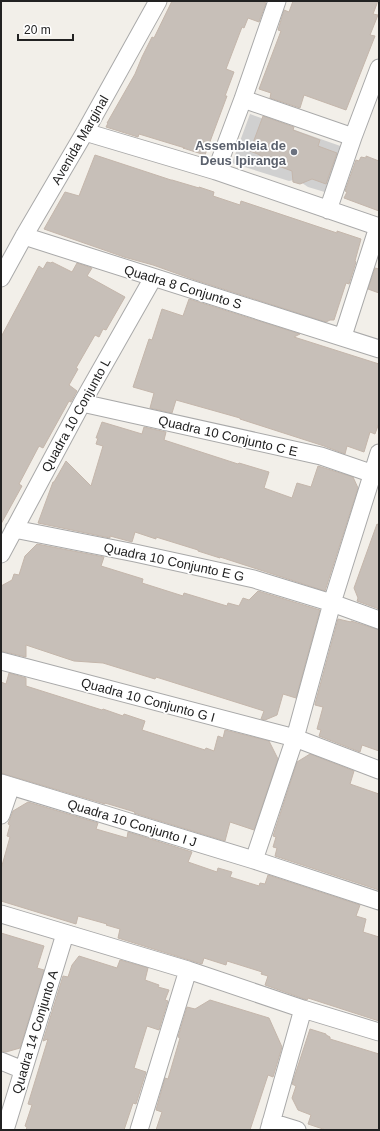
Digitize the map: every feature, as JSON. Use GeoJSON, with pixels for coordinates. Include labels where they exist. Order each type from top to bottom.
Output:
{"type":"FeatureCollection","features":[{"type":"Feature","properties":{"kind":"street","name":"Avenida Marginal"},"geometry":{"type":"LineString","coordinates":[[1,278],[158,1]]}},
{"type":"Feature","properties":{"kind":"street"},"geometry":{"type":"LineString","coordinates":[[216,171],[277,1]]}},
{"type":"Feature","properties":{"kind":"street"},"geometry":{"type":"LineString","coordinates":[[328,210],[353,136],[379,68]]}},
{"type":"Feature","properties":{"kind":"street"},"geometry":{"type":"LineString","coordinates":[[243,99],[353,136]]}},
{"type":"Feature","properties":{"kind":"street"},"geometry":{"type":"LineString","coordinates":[[85,132],[216,171],[378,227],[343,336]]}},
{"type":"Feature","properties":{"kind":"street","name":"Quadra 8 Conjunto S"},"geometry":{"type":"LineString","coordinates":[[24,236],[153,278],[343,336],[379,349]]}},
{"type":"Feature","properties":{"kind":"street","name":"Quadra 10 Conjunto L"},"geometry":{"type":"LineString","coordinates":[[1,554],[82,403],[153,278]]}},
{"type":"Feature","properties":{"kind":"street","name":"Quadra 10 Conjunto C E"},"geometry":{"type":"LineString","coordinates":[[82,403],[320,456],[375,474]]}},
{"type":"Feature","properties":{"kind":"street"},"geometry":{"type":"LineString","coordinates":[[254,860],[295,738],[332,603],[375,474],[379,453]]}},
{"type":"Feature","properties":{"kind":"street","name":"Quadra 10 Conjunto E G"},"geometry":{"type":"LineString","coordinates":[[14,529],[128,551],[254,579],[332,603],[379,620]]}},
{"type":"Feature","properties":{"kind":"street","name":"Quadra 10 Conjunto G I"},"geometry":{"type":"LineString","coordinates":[[1,661],[295,738],[379,770]]}},
{"type":"Feature","properties":{"kind":"street"},"geometry":{"type":"LineString","coordinates":[[1,815],[6,785]]}},
{"type":"Feature","properties":{"kind":"street","name":"Quadra 10 Conjunto I J"},"geometry":{"type":"LineString","coordinates":[[6,785],[254,860],[379,901]]}},
{"type":"Feature","properties":{"kind":"street"},"geometry":{"type":"LineString","coordinates":[[1,914],[188,970],[303,1009],[379,1032]]}},
{"type":"Feature","properties":{"kind":"street","name":"Quadra 14 Conjunto A"},"geometry":{"type":"LineString","coordinates":[[5,1130],[65,934]]}},
{"type":"Feature","properties":{"kind":"street"},"geometry":{"type":"LineString","coordinates":[[139,1130],[188,970]]}},
{"type":"Feature","properties":{"kind":"street"},"geometry":{"type":"LineString","coordinates":[[297,1130],[270,1126],[303,1009]]}},
{"type":"Feature","properties":{"kind":"street"},"geometry":{"type":"LineString","coordinates":[[1,1061],[23,1070]]}},
{"type":"Feature","properties":{"kind":"shaded area"},"geometry":{"type":"Polygon","coordinates":[[[250,114],[346,148],[328,193],[308,187],[294,180],[289,181],[232,163],[250,114]]]}},
{"type":"Feature","properties":{"kind":"building"},"geometry":{"type":"Polygon","coordinates":[[[172,1],[262,1],[266,3],[259,22],[248,18],[244,28],[242,27],[226,69],[234,72],[225,96],[227,96],[205,155],[139,134],[138,137],[106,127],[135,74],[152,37],[154,38],[172,1]]]}},
{"type":"Feature","properties":{"kind":"building"},"geometry":{"type":"Polygon","coordinates":[[[293,1],[378,1],[373,14],[378,15],[370,35],[375,36],[346,110],[304,95],[300,108],[270,98],[271,93],[259,89],[281,31],[278,30],[284,10],[289,12],[293,1]]]}},
{"type":"Feature","properties":{"kind":"building","name":"Assembleia de Deus Ipiranga"},"geometry":{"type":"Polygon","coordinates":[[[263,116],[294,127],[293,130],[320,140],[318,146],[337,153],[326,184],[312,179],[300,184],[293,182],[292,171],[262,160],[263,157],[250,151],[263,116]]]}},
{"type":"Feature","properties":{"kind":"building"},"geometry":{"type":"Polygon","coordinates":[[[95,155],[171,180],[214,192],[213,196],[240,205],[241,201],[337,233],[337,231],[361,239],[349,284],[346,283],[334,320],[326,322],[153,265],[124,257],[44,229],[65,192],[79,196],[95,155]]]}},
{"type":"Feature","properties":{"kind":"building"},"geometry":{"type":"Polygon","coordinates":[[[366,156],[379,161],[379,211],[344,198],[356,160],[359,161],[361,157],[366,158],[366,156]]]}},
{"type":"Feature","properties":{"kind":"building"},"geometry":{"type":"Polygon","coordinates":[[[47,262],[52,262],[72,272],[77,263],[92,268],[87,276],[125,297],[106,330],[103,329],[99,337],[95,335],[76,368],[78,369],[69,385],[77,391],[71,402],[69,401],[43,448],[39,446],[19,484],[22,486],[1,524],[1,337],[39,266],[43,269],[47,262]]]}},
{"type":"Feature","properties":{"kind":"building"},"geometry":{"type":"Polygon","coordinates":[[[375,268],[379,269],[379,293],[368,289],[375,268]]]}},
{"type":"Feature","properties":{"kind":"building"},"geometry":{"type":"Polygon","coordinates":[[[189,299],[300,334],[294,337],[379,364],[379,423],[375,434],[370,432],[364,452],[347,446],[345,454],[240,418],[176,400],[172,413],[150,408],[154,393],[133,387],[149,339],[152,340],[162,309],[183,316],[189,299]]]}},
{"type":"Feature","properties":{"kind":"building"},"geometry":{"type":"Polygon","coordinates":[[[102,422],[142,434],[144,427],[166,432],[164,440],[238,464],[239,463],[269,472],[264,488],[292,498],[297,483],[311,487],[318,466],[353,477],[358,488],[325,591],[198,550],[135,532],[132,542],[110,536],[110,538],[38,523],[53,482],[66,461],[91,486],[103,446],[96,444],[98,438],[96,438],[102,422]]]}},
{"type":"Feature","properties":{"kind":"building"},"geometry":{"type":"Polygon","coordinates":[[[377,524],[379,525],[379,609],[357,601],[358,598],[354,588],[377,524]]]}},
{"type":"Feature","properties":{"kind":"building"},"geometry":{"type":"Polygon","coordinates":[[[37,544],[104,557],[101,566],[143,579],[142,583],[183,596],[184,593],[227,606],[228,603],[239,606],[243,598],[249,600],[258,591],[320,610],[296,698],[283,694],[277,715],[265,720],[261,719],[264,711],[156,677],[155,679],[103,663],[74,661],[26,645],[26,657],[1,651],[1,586],[12,580],[14,574],[19,575],[25,556],[37,544]]]}},
{"type":"Feature","properties":{"kind":"building"},"geometry":{"type":"Polygon","coordinates":[[[338,619],[351,621],[379,630],[379,751],[362,745],[360,752],[319,736],[321,730],[317,729],[323,707],[315,704],[338,619]]]}},
{"type":"Feature","properties":{"kind":"building"},"geometry":{"type":"Polygon","coordinates":[[[9,673],[26,678],[26,686],[102,710],[103,709],[123,716],[124,714],[145,721],[142,730],[205,750],[206,748],[214,751],[218,736],[223,738],[225,730],[269,741],[278,759],[254,830],[230,822],[225,841],[134,813],[135,812],[1,773],[1,682],[6,684],[9,673]]]}},
{"type":"Feature","properties":{"kind":"building"},"geometry":{"type":"Polygon","coordinates":[[[310,754],[354,771],[350,784],[379,794],[379,890],[275,856],[277,848],[273,847],[276,837],[273,836],[297,762],[310,754]]]}},
{"type":"Feature","properties":{"kind":"building"},"geometry":{"type":"Polygon","coordinates":[[[28,802],[98,823],[96,829],[127,838],[128,832],[192,852],[188,862],[217,872],[218,868],[232,872],[230,877],[259,886],[260,883],[265,884],[268,875],[360,905],[356,916],[366,919],[363,932],[379,937],[379,1021],[308,998],[307,1000],[265,985],[268,976],[261,974],[262,972],[259,971],[227,961],[226,965],[204,958],[202,964],[118,938],[120,929],[106,925],[107,924],[78,916],[76,924],[1,901],[1,869],[10,837],[7,836],[10,825],[8,824],[13,811],[28,802]]]}},
{"type":"Feature","properties":{"kind":"building"},"geometry":{"type":"Polygon","coordinates":[[[1,933],[44,946],[37,968],[44,970],[20,1048],[6,1052],[1,1051],[1,933]]]}},
{"type":"Feature","properties":{"kind":"building"},"geometry":{"type":"Polygon","coordinates":[[[79,956],[117,968],[120,960],[148,968],[145,980],[159,985],[158,987],[169,990],[165,1000],[168,1001],[159,1030],[147,1026],[134,1068],[146,1072],[136,1104],[133,1103],[124,1130],[26,1130],[27,1127],[25,1126],[32,1105],[28,1104],[48,1039],[43,1041],[63,976],[68,977],[72,965],[79,956]]]}},
{"type":"Feature","properties":{"kind":"building"},"geometry":{"type":"Polygon","coordinates":[[[210,1000],[269,1018],[282,1047],[273,1077],[268,1075],[250,1130],[156,1130],[162,1112],[156,1110],[165,1078],[168,1079],[187,1007],[195,1009],[210,1000]]]}},
{"type":"Feature","properties":{"kind":"building"},"geometry":{"type":"Polygon","coordinates":[[[310,1029],[326,1034],[330,1037],[330,1039],[379,1054],[379,1130],[326,1130],[308,1124],[311,1115],[298,1110],[292,1098],[296,1086],[292,1084],[310,1029]]]}},
{"type":"Feature","properties":{"kind":"place","name":"Assembleia de Deus Ipiranga"},"geometry":{"type":"Point","coordinates":[294,152]}}]}
